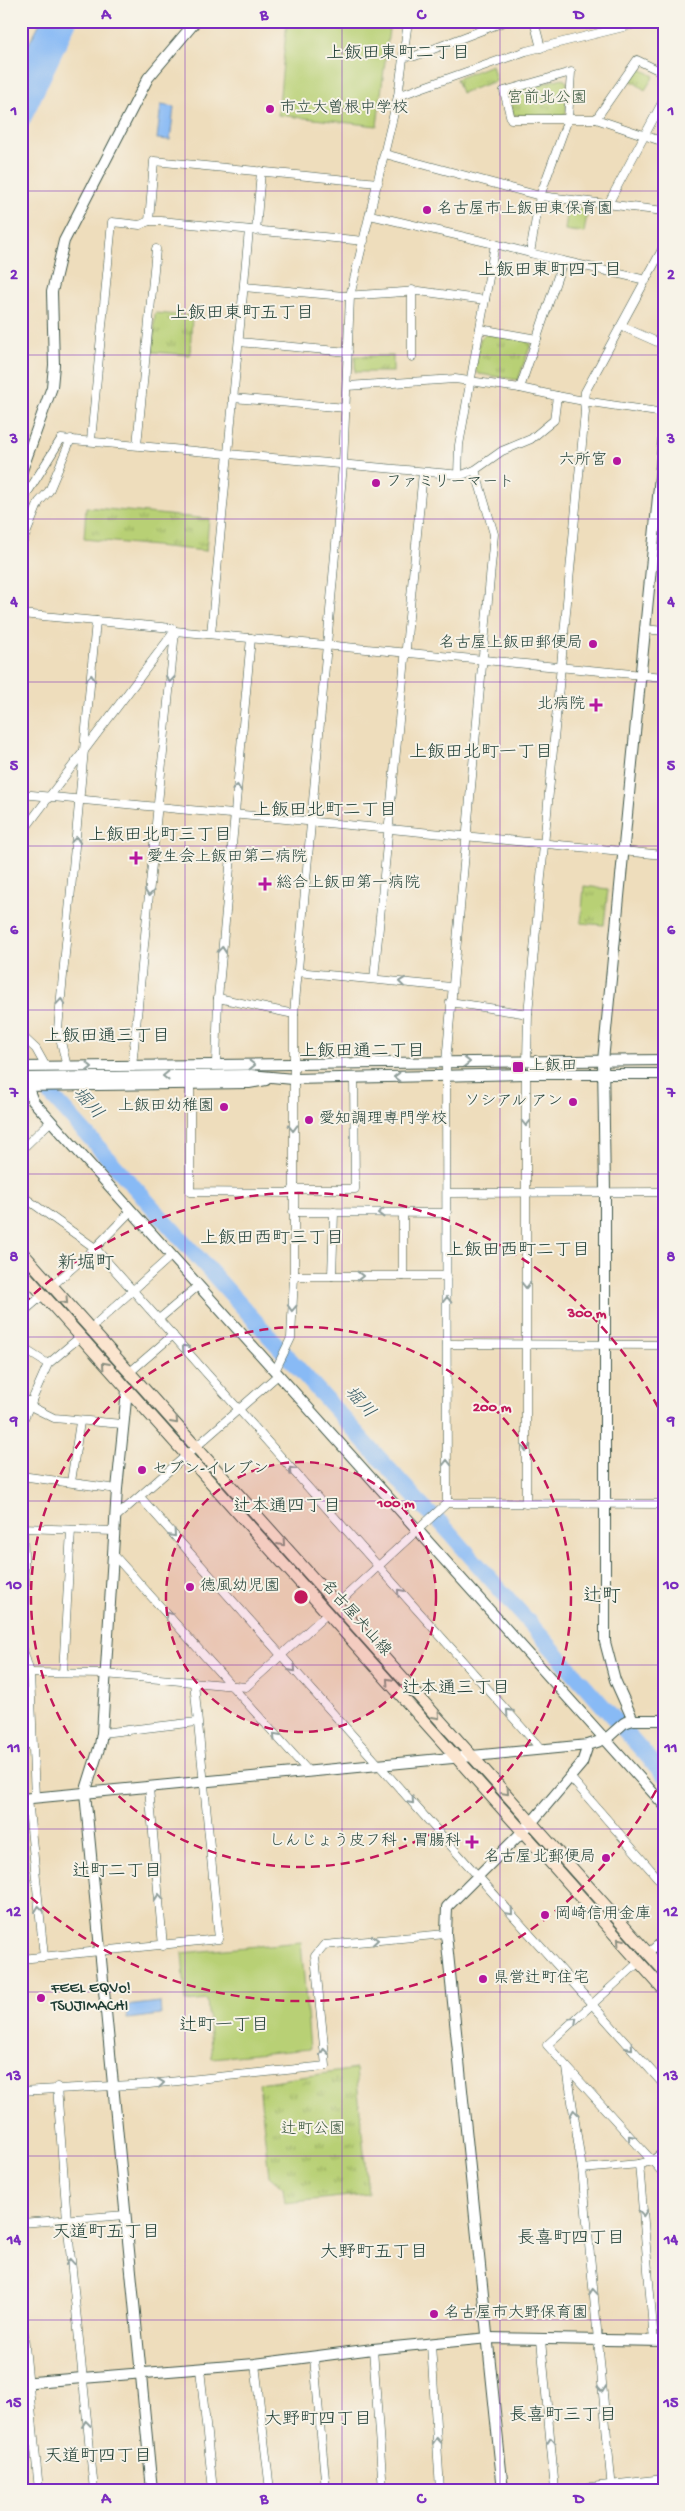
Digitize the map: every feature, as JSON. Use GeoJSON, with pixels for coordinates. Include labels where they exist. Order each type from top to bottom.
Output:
{"type":"FeatureCollection","features":[{"type":"Feature","properties":{"kind":"main road","name":"名古屋犬山線"},"geometry":{"type":"LineString","coordinates":[[21,1251],[198,1446],[456,1756],[664,1990]]}},
{"type":"Feature","properties":{"kind":"main road","name":"名古屋犬山線"},"geometry":{"type":"LineString","coordinates":[[21,1270],[186,1457],[474,1756],[664,1971]]}},
{"type":"Feature","properties":{"kind":"street"},"geometry":{"type":"LineString","coordinates":[[21,473],[52,387],[54,365],[52,292],[64,241],[148,78],[196,21]]}},
{"type":"Feature","properties":{"kind":"street"},"geometry":{"type":"LineString","coordinates":[[116,1518],[240,1410],[278,1370],[290,1341],[294,1276],[292,1065],[294,1014],[344,465],[350,296],[398,96],[408,21]]}},
{"type":"Feature","properties":{"kind":"street"},"geometry":{"type":"LineString","coordinates":[[404,56],[415,56],[506,21]]}},
{"type":"Feature","properties":{"kind":"street"},"geometry":{"type":"LineString","coordinates":[[534,21],[542,48]]}},
{"type":"Feature","properties":{"kind":"street"},"geometry":{"type":"LineString","coordinates":[[398,96],[454,75],[542,48],[648,21]]}},
{"type":"Feature","properties":{"kind":"street"},"geometry":{"type":"LineString","coordinates":[[596,119],[637,60],[664,74]]}},
{"type":"Feature","properties":{"kind":"street"},"geometry":{"type":"LineString","coordinates":[[530,252],[540,196],[568,119],[571,72],[504,91],[511,119],[568,119],[596,119],[664,142]]}},
{"type":"Feature","properties":{"kind":"street"},"geometry":{"type":"LineString","coordinates":[[608,204],[664,99]]}},
{"type":"Feature","properties":{"kind":"street"},"geometry":{"type":"LineString","coordinates":[[385,154],[540,196],[664,210]]}},
{"type":"Feature","properties":{"kind":"street"},"geometry":{"type":"LineString","coordinates":[[149,221],[154,161],[378,183]]}},
{"type":"Feature","properties":{"kind":"street"},"geometry":{"type":"LineString","coordinates":[[211,634],[244,286],[261,171]]}},
{"type":"Feature","properties":{"kind":"street"},"geometry":{"type":"LineString","coordinates":[[370,215],[646,280]]}},
{"type":"Feature","properties":{"kind":"street"},"geometry":{"type":"LineString","coordinates":[[91,440],[112,222],[140,225],[149,221],[364,240]]}},
{"type":"Feature","properties":{"kind":"street"},"geometry":{"type":"LineString","coordinates":[[458,475],[459,445],[494,244]]}},
{"type":"Feature","properties":{"kind":"street"},"geometry":{"type":"LineString","coordinates":[[527,1061],[528,1014],[585,412],[585,392],[664,246]]}},
{"type":"Feature","properties":{"kind":"street"},"geometry":{"type":"LineString","coordinates":[[137,445],[156,249]]}},
{"type":"Feature","properties":{"kind":"street"},"geometry":{"type":"LineString","coordinates":[[520,388],[564,261]]}},
{"type":"Feature","properties":{"kind":"street"},"geometry":{"type":"LineString","coordinates":[[244,286],[350,296],[412,290],[485,300]]}},
{"type":"Feature","properties":{"kind":"street"},"geometry":{"type":"LineString","coordinates":[[412,290],[412,357]]}},
{"type":"Feature","properties":{"kind":"street"},"geometry":{"type":"LineString","coordinates":[[621,326],[664,345]]}},
{"type":"Feature","properties":{"kind":"street"},"geometry":{"type":"LineString","coordinates":[[480,329],[536,339]]}},
{"type":"Feature","properties":{"kind":"street"},"geometry":{"type":"LineString","coordinates":[[239,342],[348,352]]}},
{"type":"Feature","properties":{"kind":"street"},"geometry":{"type":"LineString","coordinates":[[347,386],[426,380],[471,380],[584,401],[664,413]]}},
{"type":"Feature","properties":{"kind":"street"},"geometry":{"type":"LineString","coordinates":[[21,503],[61,439],[91,440],[458,475],[475,470],[502,451],[531,438],[554,420],[557,396]]}},
{"type":"Feature","properties":{"kind":"street"},"geometry":{"type":"LineString","coordinates":[[233,398],[346,408]]}},
{"type":"Feature","properties":{"kind":"street"},"geometry":{"type":"LineString","coordinates":[[628,1722],[605,1642],[605,1192],[603,1061],[639,674],[664,435]]}},
{"type":"Feature","properties":{"kind":"street"},"geometry":{"type":"LineString","coordinates":[[21,546],[39,502],[49,491],[71,439]]}},
{"type":"Feature","properties":{"kind":"street"},"geometry":{"type":"LineString","coordinates":[[443,1509],[447,1344],[446,1062],[451,987],[494,534],[475,470]]}},
{"type":"Feature","properties":{"kind":"street"},"geometry":{"type":"LineString","coordinates":[[374,979],[424,472]]}},
{"type":"Feature","properties":{"kind":"street"},"geometry":{"type":"LineString","coordinates":[[21,614],[172,628],[175,630],[328,646],[664,677]]}},
{"type":"Feature","properties":{"kind":"street"},"geometry":{"type":"LineString","coordinates":[[67,1067],[58,1029],[86,747],[96,621]]}},
{"type":"Feature","properties":{"kind":"street"},"geometry":{"type":"LineString","coordinates":[[644,629],[664,631]]}},
{"type":"Feature","properties":{"kind":"street"},"geometry":{"type":"LineString","coordinates":[[21,834],[175,630]]}},
{"type":"Feature","properties":{"kind":"street"},"geometry":{"type":"LineString","coordinates":[[132,1066],[175,630]]}},
{"type":"Feature","properties":{"kind":"street"},"geometry":{"type":"LineString","coordinates":[[216,1064],[218,998],[251,638]]}},
{"type":"Feature","properties":{"kind":"street"},"geometry":{"type":"LineString","coordinates":[[21,794],[389,827],[664,855]]}},
{"type":"Feature","properties":{"kind":"street"},"geometry":{"type":"LineString","coordinates":[[297,972],[451,987]]}},
{"type":"Feature","properties":{"kind":"street"},"geometry":{"type":"LineString","coordinates":[[218,998],[294,1014]]}},
{"type":"Feature","properties":{"kind":"street"},"geometry":{"type":"LineString","coordinates":[[450,1002],[528,1014]]}},
{"type":"Feature","properties":{"kind":"street"},"geometry":{"type":"LineString","coordinates":[[21,1035],[36,1049],[43,1067]]}},
{"type":"Feature","properties":{"kind":"street"},"geometry":{"type":"LineString","coordinates":[[21,1067],[664,1060]]}},
{"type":"Feature","properties":{"kind":"street"},"geometry":{"type":"LineString","coordinates":[[26,1084],[250,1075],[272,1079],[293,1079],[526,1074],[664,1074]]}},
{"type":"Feature","properties":{"kind":"street"},"geometry":{"type":"LineString","coordinates":[[526,1074],[526,1504]]}},
{"type":"Feature","properties":{"kind":"street"},"geometry":{"type":"LineString","coordinates":[[190,1084],[190,1192],[355,1189],[354,1077]]}},
{"type":"Feature","properties":{"kind":"street"},"geometry":{"type":"LineString","coordinates":[[26,1084],[55,1086],[249,1084],[272,1079]]}},
{"type":"Feature","properties":{"kind":"street"},"geometry":{"type":"LineString","coordinates":[[26,1084],[33,1101],[50,1122],[198,1286],[278,1370],[609,1737],[664,1805]]}},
{"type":"Feature","properties":{"kind":"street"},"geometry":{"type":"LineString","coordinates":[[23,1144],[50,1122]]}},
{"type":"Feature","properties":{"kind":"street"},"geometry":{"type":"LineString","coordinates":[[447,1193],[664,1192]]}},
{"type":"Feature","properties":{"kind":"street"},"geometry":{"type":"LineString","coordinates":[[21,1195],[95,1248],[541,1749]]}},
{"type":"Feature","properties":{"kind":"street"},"geometry":{"type":"LineString","coordinates":[[52,1286],[95,1248],[131,1211]]}},
{"type":"Feature","properties":{"kind":"street"},"geometry":{"type":"LineString","coordinates":[[293,1212],[447,1213]]}},
{"type":"Feature","properties":{"kind":"street"},"geometry":{"type":"LineString","coordinates":[[332,1276],[334,1212]]}},
{"type":"Feature","properties":{"kind":"street"},"geometry":{"type":"LineString","coordinates":[[402,1276],[403,1213]]}},
{"type":"Feature","properties":{"kind":"street"},"geometry":{"type":"LineString","coordinates":[[90,1329],[172,1256]]}},
{"type":"Feature","properties":{"kind":"street"},"geometry":{"type":"LineString","coordinates":[[294,1276],[447,1276]]}},
{"type":"Feature","properties":{"kind":"street"},"geometry":{"type":"LineString","coordinates":[[159,1319],[198,1286]]}},
{"type":"Feature","properties":{"kind":"street"},"geometry":{"type":"LineString","coordinates":[[21,1314],[43,1295]]}},
{"type":"Feature","properties":{"kind":"street"},"geometry":{"type":"LineString","coordinates":[[130,1372],[173,1335]]}},
{"type":"Feature","properties":{"kind":"street"},"geometry":{"type":"LineString","coordinates":[[21,1425],[48,1364],[80,1337]]}},
{"type":"Feature","properties":{"kind":"street"},"geometry":{"type":"LineString","coordinates":[[447,1344],[664,1345]]}},
{"type":"Feature","properties":{"kind":"street"},"geometry":{"type":"LineString","coordinates":[[21,1347],[48,1364]]}},
{"type":"Feature","properties":{"kind":"street"},"geometry":{"type":"LineString","coordinates":[[127,1390],[122,1424],[117,1489],[102,1733],[85,1793],[152,2490]]}},
{"type":"Feature","properties":{"kind":"street"},"geometry":{"type":"LineString","coordinates":[[21,1399],[54,1418],[80,1422],[122,1424]]}},
{"type":"Feature","properties":{"kind":"street"},"geometry":{"type":"LineString","coordinates":[[72,1482],[80,1422]]}},
{"type":"Feature","properties":{"kind":"street"},"geometry":{"type":"LineString","coordinates":[[21,1476],[117,1489]]}},
{"type":"Feature","properties":{"kind":"street"},"geometry":{"type":"LineString","coordinates":[[140,1498],[664,2085]]}},
{"type":"Feature","properties":{"kind":"street"},"geometry":{"type":"LineString","coordinates":[[21,1680],[30,1675],[63,1672],[246,1686],[443,1509],[526,1504],[664,1504]]}},
{"type":"Feature","properties":{"kind":"street"},"geometry":{"type":"LineString","coordinates":[[21,1592],[25,1585],[22,1528],[114,1532]]}},
{"type":"Feature","properties":{"kind":"street"},"geometry":{"type":"LineString","coordinates":[[63,1672],[71,1530]]}},
{"type":"Feature","properties":{"kind":"street"},"geometry":{"type":"LineString","coordinates":[[113,1554],[309,1772]]}},
{"type":"Feature","properties":{"kind":"street"},"geometry":{"type":"LineString","coordinates":[[21,1643],[30,1675],[32,1744],[28,1799],[44,1957]]}},
{"type":"Feature","properties":{"kind":"street"},"geometry":{"type":"LineString","coordinates":[[21,1959],[163,1946],[219,1938],[194,1682]]}},
{"type":"Feature","properties":{"kind":"street"},"geometry":{"type":"LineString","coordinates":[[28,1799],[456,1756],[588,1745],[609,1737],[628,1722],[664,1720]]}},
{"type":"Feature","properties":{"kind":"street"},"geometry":{"type":"LineString","coordinates":[[102,1733],[197,1722]]}},
{"type":"Feature","properties":{"kind":"street"},"geometry":{"type":"LineString","coordinates":[[21,1744],[32,1744]]}},
{"type":"Feature","properties":{"kind":"street"},"geometry":{"type":"LineString","coordinates":[[503,2490],[490,2338],[446,1934],[447,1907],[532,1822],[582,1763],[588,1745]]}},
{"type":"Feature","properties":{"kind":"street"},"geometry":{"type":"LineString","coordinates":[[570,1778],[664,1885]]}},
{"type":"Feature","properties":{"kind":"street"},"geometry":{"type":"LineString","coordinates":[[149,1788],[163,1946]]}},
{"type":"Feature","properties":{"kind":"street"},"geometry":{"type":"LineString","coordinates":[[21,2091],[57,2087],[149,2084],[326,2066],[315,1956],[324,1945],[446,1934]]}},
{"type":"Feature","properties":{"kind":"street"},"geometry":{"type":"LineString","coordinates":[[648,1954],[664,1939]]}},
{"type":"Feature","properties":{"kind":"street"},"geometry":{"type":"LineString","coordinates":[[638,1962],[547,2045],[664,2174]]}},
{"type":"Feature","properties":{"kind":"street"},"geometry":{"type":"LineString","coordinates":[[567,2068],[582,2169],[612,2487]]}},
{"type":"Feature","properties":{"kind":"street"},"geometry":{"type":"LineString","coordinates":[[57,2087],[66,2220],[81,2380],[94,2490]]}},
{"type":"Feature","properties":{"kind":"street"},"geometry":{"type":"LineString","coordinates":[[582,2169],[639,2164],[652,2161],[664,2151]]}},
{"type":"Feature","properties":{"kind":"street"},"geometry":{"type":"LineString","coordinates":[[25,2383],[81,2380],[255,2364],[373,2349],[490,2338],[659,2341],[639,2164]]}},
{"type":"Feature","properties":{"kind":"street"},"geometry":{"type":"LineString","coordinates":[[21,2223],[126,2215]]}},
{"type":"Feature","properties":{"kind":"street"},"geometry":{"type":"LineString","coordinates":[[21,2305],[25,2383],[39,2490]]}},
{"type":"Feature","properties":{"kind":"street"},"geometry":{"type":"LineString","coordinates":[[542,2340],[555,2490]]}},
{"type":"Feature","properties":{"kind":"street"},"geometry":{"type":"LineString","coordinates":[[431,2344],[440,2490]]}},
{"type":"Feature","properties":{"kind":"street"},"geometry":{"type":"LineString","coordinates":[[373,2349],[383,2490]]}},
{"type":"Feature","properties":{"kind":"street"},"geometry":{"type":"LineString","coordinates":[[314,2358],[326,2490]]}},
{"type":"Feature","properties":{"kind":"street"},"geometry":{"type":"LineString","coordinates":[[255,2364],[270,2490]]}},
{"type":"Feature","properties":{"kind":"street"},"geometry":{"type":"LineString","coordinates":[[200,2369],[213,2490]]}},
{"type":"Feature","properties":{"kind":"street"},"geometry":{"type":"LineString","coordinates":[[564,2490],[612,2487],[663,2479],[664,2455]]}},
{"type":"Feature","properties":{"kind":"green space"},"geometry":{"type":"Polygon","coordinates":[[[287,21],[390,21],[377,126],[278,115],[287,21]]]}},
{"type":"Feature","properties":{"kind":"green space"},"geometry":{"type":"Polygon","coordinates":[[[492,65],[496,81],[461,93],[456,79],[492,65]]]}},
{"type":"Feature","properties":{"kind":"green space"},"geometry":{"type":"Polygon","coordinates":[[[639,68],[654,76],[645,90],[629,79],[639,68]]]}},
{"type":"Feature","properties":{"kind":"green space","name":"宮前北公園"},"geometry":{"type":"Polygon","coordinates":[[[562,78],[567,82],[566,113],[562,116],[513,115],[508,96],[510,92],[562,78]]]}},
{"type":"Feature","properties":{"kind":"green space"},"geometry":{"type":"Polygon","coordinates":[[[568,207],[588,208],[584,233],[565,230],[568,207]]]}},
{"type":"Feature","properties":{"kind":"green space"},"geometry":{"type":"Polygon","coordinates":[[[155,313],[192,316],[190,355],[153,352],[155,313]]]}},
{"type":"Feature","properties":{"kind":"green space"},"geometry":{"type":"Polygon","coordinates":[[[486,334],[529,341],[531,344],[518,380],[479,374],[475,369],[480,339],[486,334]]]}},
{"type":"Feature","properties":{"kind":"green space"},"geometry":{"type":"Polygon","coordinates":[[[355,356],[393,356],[393,372],[355,372],[355,356]]]}},
{"type":"Feature","properties":{"kind":"green space"},"geometry":{"type":"Polygon","coordinates":[[[86,507],[209,519],[206,551],[84,539],[86,507]]]}},
{"type":"Feature","properties":{"kind":"green space"},"geometry":{"type":"Polygon","coordinates":[[[584,886],[608,889],[604,925],[581,923],[584,886]]]}},
{"type":"Feature","properties":{"kind":"green space"},"geometry":{"type":"Polygon","coordinates":[[[301,1942],[310,2049],[212,2058],[207,2000],[186,2002],[182,1953],[301,1942]]]}},
{"type":"Feature","properties":{"kind":"green space","name":"辻町公園"},"geometry":{"type":"Polygon","coordinates":[[[356,2069],[368,2194],[285,2203],[283,2188],[269,2176],[259,2083],[356,2069]]]}},
{"type":"Feature","properties":{"kind":"water"},"geometry":{"type":"Polygon","coordinates":[[[41,21],[71,21],[62,31],[21,128],[21,58],[41,21]]]}},
{"type":"Feature","properties":{"kind":"water"},"geometry":{"type":"Polygon","coordinates":[[[161,105],[174,107],[170,140],[157,139],[161,105]]]}},
{"type":"Feature","properties":{"kind":"water"},"geometry":{"type":"Polygon","coordinates":[[[160,2002],[161,2015],[127,2019],[126,2006],[160,2002]]]}},
{"type":"Feature","properties":{"kind":"waterway"},"geometry":{"type":"LineString","coordinates":[[21,123],[69,21]]}},
{"type":"Feature","properties":{"kind":"waterway","name":"堀川"},"geometry":{"type":"LineString","coordinates":[[33,1075],[428,1512],[441,1523],[664,1775]]}},
{"type":"Feature","properties":{"kind":"place","name":"市立大曽根中学校"},"geometry":{"type":"Point","coordinates":[270,109]}},
{"type":"Feature","properties":{"kind":"place","name":"名古屋市上飯田東保育園"},"geometry":{"type":"Point","coordinates":[427,210]}},
{"type":"Feature","properties":{"kind":"place","name":"六所宮"},"geometry":{"type":"Point","coordinates":[617,461]}},
{"type":"Feature","properties":{"kind":"place","name":"ファミリーマート"},"geometry":{"type":"Point","coordinates":[376,483]}},
{"type":"Feature","properties":{"kind":"place","name":"名古屋上飯田郵便局"},"geometry":{"type":"Point","coordinates":[593,644]}},
{"type":"Feature","properties":{"kind":"place","name":"北病院"},"geometry":{"type":"Point","coordinates":[596,705]}},
{"type":"Feature","properties":{"kind":"place","name":"愛生会上飯田第二病院"},"geometry":{"type":"Point","coordinates":[136,858]}},
{"type":"Feature","properties":{"kind":"place","name":"総合上飯田第一病院"},"geometry":{"type":"Point","coordinates":[265,884]}},
{"type":"Feature","properties":{"kind":"place","name":"上飯田"},"geometry":{"type":"Point","coordinates":[518,1067]}},
{"type":"Feature","properties":{"kind":"place","name":"ソシアル アン"},"geometry":{"type":"Point","coordinates":[573,1102]}},
{"type":"Feature","properties":{"kind":"place","name":"上飯田幼稚園"},"geometry":{"type":"Point","coordinates":[224,1107]}},
{"type":"Feature","properties":{"kind":"place","name":"愛知調理専門学校"},"geometry":{"type":"Point","coordinates":[309,1120]}},
{"type":"Feature","properties":{"kind":"place","name":"セブン-イレブン"},"geometry":{"type":"Point","coordinates":[142,1470]}},
{"type":"Feature","properties":{"kind":"place","name":"徳風幼児園"},"geometry":{"type":"Point","coordinates":[190,1587]}},
{"type":"Feature","properties":{"kind":"place","name":"しんじょう皮フ科・胃腸科"},"geometry":{"type":"Point","coordinates":[472,1842]}},
{"type":"Feature","properties":{"kind":"place","name":"名古屋北郵便局"},"geometry":{"type":"Point","coordinates":[606,1858]}},
{"type":"Feature","properties":{"kind":"place","name":"岡崎信用金庫"},"geometry":{"type":"Point","coordinates":[545,1915]}},
{"type":"Feature","properties":{"kind":"place","name":"県営辻町住宅"},"geometry":{"type":"Point","coordinates":[483,1979]}},
{"type":"Feature","properties":{"kind":"place","name":"FEEL EQVo! TSUJIMACHI"},"geometry":{"type":"Point","coordinates":[41,1998]}},
{"type":"Feature","properties":{"kind":"place","name":"名古屋市大野保育園"},"geometry":{"type":"Point","coordinates":[434,2314]}},
{"type":"Feature","properties":{"kind":"district","name":"上飯田東町二丁目"},"geometry":{"type":"Point","coordinates":[398,54]}},
{"type":"Feature","properties":{"kind":"district","name":"上飯田東町四丁目"},"geometry":{"type":"Point","coordinates":[550,271]}},
{"type":"Feature","properties":{"kind":"district","name":"上飯田東町五丁目"},"geometry":{"type":"Point","coordinates":[242,314]}},
{"type":"Feature","properties":{"kind":"district","name":"上飯田北町一丁目"},"geometry":{"type":"Point","coordinates":[481,753]}},
{"type":"Feature","properties":{"kind":"district","name":"上飯田北町二丁目"},"geometry":{"type":"Point","coordinates":[325,811]}},
{"type":"Feature","properties":{"kind":"district","name":"上飯田北町三丁目"},"geometry":{"type":"Point","coordinates":[160,836]}},
{"type":"Feature","properties":{"kind":"district","name":"上飯田通三丁目"},"geometry":{"type":"Point","coordinates":[107,1037]}},
{"type":"Feature","properties":{"kind":"district","name":"上飯田通二丁目"},"geometry":{"type":"Point","coordinates":[362,1052]}},
{"type":"Feature","properties":{"kind":"district","name":"上飯田西町三丁目"},"geometry":{"type":"Point","coordinates":[272,1239]}},
{"type":"Feature","properties":{"kind":"district","name":"上飯田西町二丁目"},"geometry":{"type":"Point","coordinates":[518,1251]}},
{"type":"Feature","properties":{"kind":"district","name":"新堀町"},"geometry":{"type":"Point","coordinates":[86,1264]}},
{"type":"Feature","properties":{"kind":"district","name":"辻本通四丁目"},"geometry":{"type":"Point","coordinates":[287,1507]}},
{"type":"Feature","properties":{"kind":"district","name":"辻町"},"geometry":{"type":"Point","coordinates":[602,1597]}},
{"type":"Feature","properties":{"kind":"district","name":"辻本通三丁目"},"geometry":{"type":"Point","coordinates":[456,1689]}},
{"type":"Feature","properties":{"kind":"district","name":"辻町二丁目"},"geometry":{"type":"Point","coordinates":[117,1872]}},
{"type":"Feature","properties":{"kind":"district","name":"辻町一丁目"},"geometry":{"type":"Point","coordinates":[224,2026]}},
{"type":"Feature","properties":{"kind":"district","name":"天道町五丁目"},"geometry":{"type":"Point","coordinates":[106,2233]}},
{"type":"Feature","properties":{"kind":"district","name":"長喜町四丁目"},"geometry":{"type":"Point","coordinates":[571,2239]}},
{"type":"Feature","properties":{"kind":"district","name":"大野町五丁目"},"geometry":{"type":"Point","coordinates":[374,2253]}},
{"type":"Feature","properties":{"kind":"district","name":"長喜町三丁目"},"geometry":{"type":"Point","coordinates":[563,2416]}},
{"type":"Feature","properties":{"kind":"district","name":"大野町四丁目"},"geometry":{"type":"Point","coordinates":[318,2420]}},
{"type":"Feature","properties":{"kind":"district","name":"天道町四丁目"},"geometry":{"type":"Point","coordinates":[98,2457]}}]}
